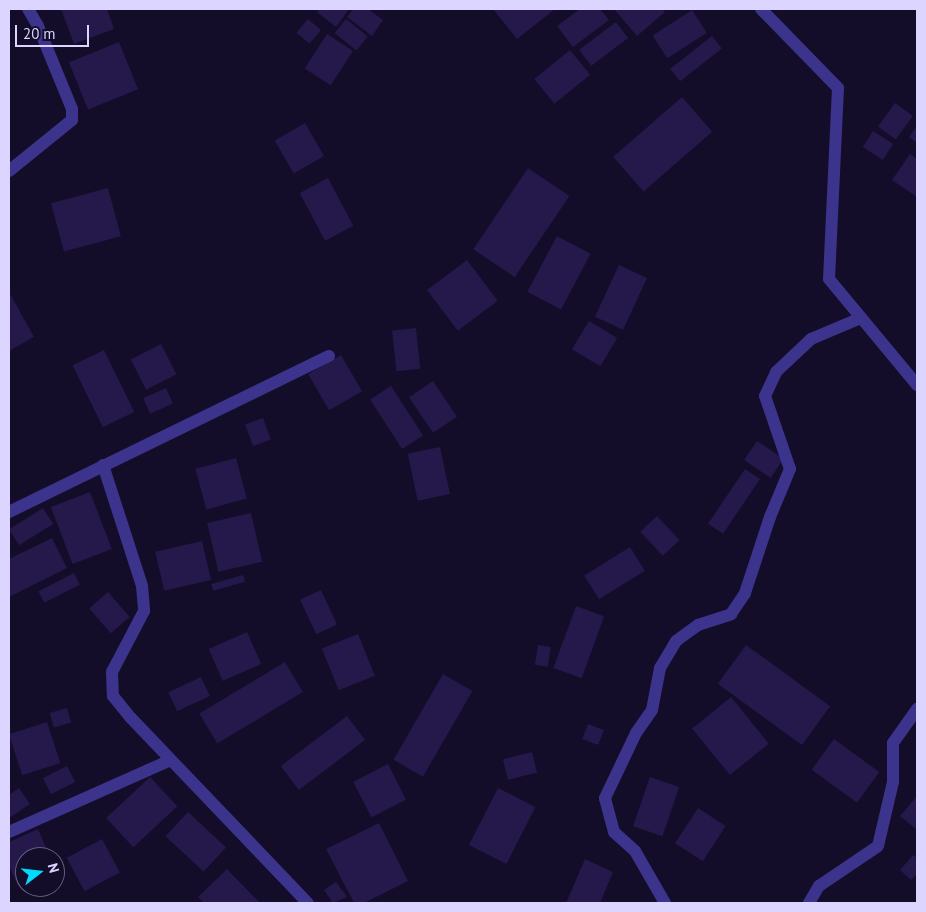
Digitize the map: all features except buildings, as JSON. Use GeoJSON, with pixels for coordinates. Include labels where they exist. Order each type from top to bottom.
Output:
{"type":"FeatureCollection","features":[{"type":"Feature","properties":{"kind":"street"},"geometry":{"type":"LineString","coordinates":[[9,171],[72,120],[72,109],[38,26],[28,9]]}},
{"type":"Feature","properties":{"kind":"street"},"geometry":{"type":"LineString","coordinates":[[761,9],[838,88],[829,278],[917,385]]}},
{"type":"Feature","properties":{"kind":"street"},"geometry":{"type":"LineString","coordinates":[[665,903],[635,851],[614,832],[606,798],[636,733],[652,710],[660,668],[676,641],[698,625],[731,614],[745,593],[770,517],[790,469],[765,396],[776,372],[811,339],[861,318]]}},
{"type":"Feature","properties":{"kind":"street"},"geometry":{"type":"LineString","coordinates":[[9,512],[329,356]]}},
{"type":"Feature","properties":{"kind":"street"},"geometry":{"type":"LineString","coordinates":[[103,465],[142,586],[144,611],[112,672],[113,696],[171,760],[308,903]]}},
{"type":"Feature","properties":{"kind":"street"},"geometry":{"type":"LineString","coordinates":[[809,903],[819,886],[878,846],[893,782],[894,743],[917,709]]}},
{"type":"Feature","properties":{"kind":"street"},"geometry":{"type":"LineString","coordinates":[[9,832],[171,760]]}}]}
